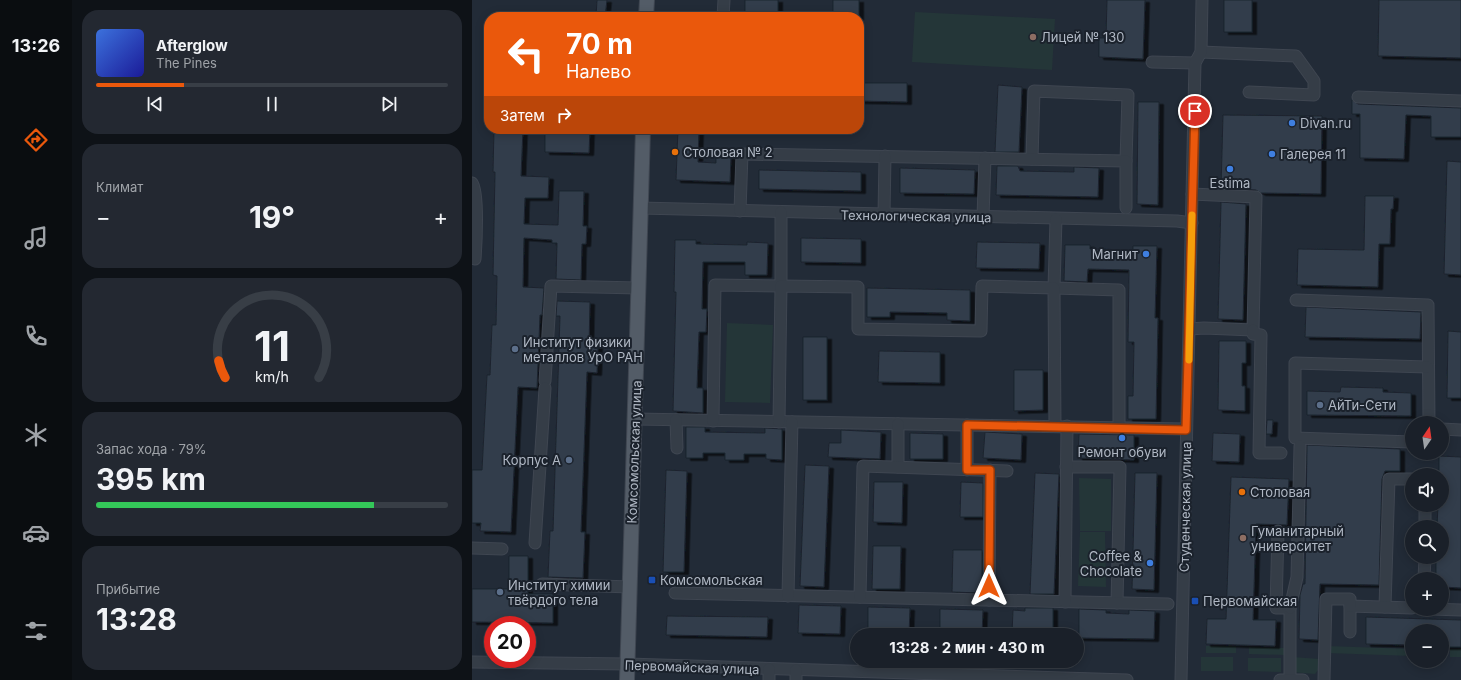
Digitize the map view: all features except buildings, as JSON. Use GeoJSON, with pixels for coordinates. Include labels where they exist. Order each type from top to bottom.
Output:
{"type":"FeatureCollection","features":[{"type":"Feature","properties":{"kind":"main road"},"geometry":{"type":"LineString","coordinates":[[646,12],[647,0]]}},
{"type":"Feature","properties":{"kind":"main road","name":"Комсомольская улица"},"geometry":{"type":"LineString","coordinates":[[627,680],[643,134]]}},
{"type":"Feature","properties":{"kind":"street"},"geometry":{"type":"LineString","coordinates":[[723,12],[724,0]]}},
{"type":"Feature","properties":{"kind":"street","name":"Студенческая улица"},"geometry":{"type":"LineString","coordinates":[[1181,680],[1195,63],[1201,52],[1202,0]]}},
{"type":"Feature","properties":{"kind":"street"},"geometry":{"type":"LineString","coordinates":[[1201,52],[1296,56],[1314,81],[1314,95],[1249,92]]}},
{"type":"Feature","properties":{"kind":"street"},"geometry":{"type":"LineString","coordinates":[[1152,62],[1195,63]]}},
{"type":"Feature","properties":{"kind":"street"},"geometry":{"type":"LineString","coordinates":[[1032,159],[1034,91],[1128,94],[1126,208]]}},
{"type":"Feature","properties":{"kind":"street"},"geometry":{"type":"LineString","coordinates":[[1358,97],[1461,100]]}},
{"type":"Feature","properties":{"kind":"street"},"geometry":{"type":"LineString","coordinates":[[740,212],[742,154],[1126,161]]}},
{"type":"Feature","properties":{"kind":"street"},"geometry":{"type":"LineString","coordinates":[[884,215],[885,156]]}},
{"type":"Feature","properties":{"kind":"street"},"geometry":{"type":"LineString","coordinates":[[983,217],[985,158]]}},
{"type":"Feature","properties":{"kind":"street"},"geometry":{"type":"LineString","coordinates":[[472,183],[474,186],[476,204],[475,260]]}},
{"type":"Feature","properties":{"kind":"street"},"geometry":{"type":"LineString","coordinates":[[1192,194],[1256,197],[1253,334],[1261,334],[1259,453],[1281,452]]}},
{"type":"Feature","properties":{"kind":"street","name":"Технологическая улица"},"geometry":{"type":"LineString","coordinates":[[640,208],[740,212],[1177,221],[1192,223]]}},
{"type":"Feature","properties":{"kind":"street"},"geometry":{"type":"LineString","coordinates":[[779,422],[781,212]]}},
{"type":"Feature","properties":{"kind":"street"},"geometry":{"type":"LineString","coordinates":[[1054,426],[1054,288],[1056,219]]}},
{"type":"Feature","properties":{"kind":"street"},"geometry":{"type":"LineString","coordinates":[[713,421],[715,285],[858,288],[858,328],[981,331],[982,286],[1119,290],[1119,427]]}},
{"type":"Feature","properties":{"kind":"street"},"geometry":{"type":"LineString","coordinates":[[535,542],[551,286],[638,288]]}},
{"type":"Feature","properties":{"kind":"street"},"geometry":{"type":"LineString","coordinates":[[1296,300],[1428,305],[1427,367],[1429,416]]}},
{"type":"Feature","properties":{"kind":"street"},"geometry":{"type":"LineString","coordinates":[[1190,329],[1204,328],[1253,330]]}},
{"type":"Feature","properties":{"kind":"street"},"geometry":{"type":"LineString","coordinates":[[1405,442],[1295,438],[1295,363],[1427,367]]}},
{"type":"Feature","properties":{"kind":"street"},"geometry":{"type":"LineString","coordinates":[[635,419],[1119,427],[1186,430]]}},
{"type":"Feature","properties":{"kind":"street"},"geometry":{"type":"LineString","coordinates":[[676,420],[677,448]]}},
{"type":"Feature","properties":{"kind":"street"},"geometry":{"type":"LineString","coordinates":[[788,596],[792,422]]}},
{"type":"Feature","properties":{"kind":"street"},"geometry":{"type":"LineString","coordinates":[[898,424],[898,467]]}},
{"type":"Feature","properties":{"kind":"street"},"geometry":{"type":"LineString","coordinates":[[967,425],[967,470]]}},
{"type":"Feature","properties":{"kind":"street"},"geometry":{"type":"LineString","coordinates":[[1065,602],[1067,426]]}},
{"type":"Feature","properties":{"kind":"street"},"geometry":{"type":"LineString","coordinates":[[1449,429],[1461,430]]}},
{"type":"Feature","properties":{"kind":"street"},"geometry":{"type":"LineString","coordinates":[[1290,680],[1290,608],[1297,577],[1300,446]]}},
{"type":"Feature","properties":{"kind":"street"},"geometry":{"type":"LineString","coordinates":[[860,598],[863,466],[1007,471]]}},
{"type":"Feature","properties":{"kind":"street"},"geometry":{"type":"LineString","coordinates":[[1066,466],[1120,467],[1117,603]]}},
{"type":"Feature","properties":{"kind":"street"},"geometry":{"type":"LineString","coordinates":[[989,600],[990,470]]}},
{"type":"Feature","properties":{"kind":"street"},"geometry":{"type":"LineString","coordinates":[[1385,607],[1389,479],[1405,479]]}},
{"type":"Feature","properties":{"kind":"street"},"geometry":{"type":"LineString","coordinates":[[1278,531],[1276,608],[1290,608]]}},
{"type":"Feature","properties":{"kind":"street"},"geometry":{"type":"LineString","coordinates":[[472,548],[502,549]]}},
{"type":"Feature","properties":{"kind":"street"},"geometry":{"type":"LineString","coordinates":[[542,584],[630,587]]}},
{"type":"Feature","properties":{"kind":"street"},"geometry":{"type":"LineString","coordinates":[[675,593],[1168,604]]}},
{"type":"Feature","properties":{"kind":"street"},"geometry":{"type":"LineString","coordinates":[[1324,680],[1326,599],[1350,599],[1350,632]]}},
{"type":"Feature","properties":{"kind":"street"},"geometry":{"type":"LineString","coordinates":[[1350,606],[1405,608]]}},
{"type":"Feature","properties":{"kind":"street"},"geometry":{"type":"LineString","coordinates":[[1449,610],[1461,610]]}},
{"type":"Feature","properties":{"kind":"street","name":"Первомайская улица"},"geometry":{"type":"LineString","coordinates":[[472,662],[628,664],[796,675],[1127,680]]}},
{"type":"Feature","properties":{"kind":"street"},"geometry":{"type":"LineString","coordinates":[[1280,680],[1303,680]]}},
{"type":"Feature","properties":{"kind":"shaded area"},"geometry":{"type":"Polygon","coordinates":[[[915,12],[1055,19],[1052,70],[912,62],[915,12]]]}},
{"type":"Feature","properties":{"kind":"shaded area"},"geometry":{"type":"Polygon","coordinates":[[[727,323],[773,325],[770,403],[725,402],[727,323]]]}},
{"type":"Feature","properties":{"kind":"shaded area"},"geometry":{"type":"Polygon","coordinates":[[[1079,478],[1111,479],[1111,531],[1080,531],[1079,478]]]}},
{"type":"Feature","properties":{"kind":"shaded area"},"geometry":{"type":"Polygon","coordinates":[[[1080,532],[1105,532],[1106,587],[1078,586],[1080,532]]]}},
{"type":"Feature","properties":{"kind":"shaded area"},"geometry":{"type":"Polygon","coordinates":[[[1206,646],[1236,646],[1236,653],[1206,653],[1206,646]]]}},
{"type":"Feature","properties":{"kind":"shaded area"},"geometry":{"type":"Polygon","coordinates":[[[1327,646],[1405,649],[1405,656],[1327,653],[1327,646]]]}},
{"type":"Feature","properties":{"kind":"shaded area"},"geometry":{"type":"Polygon","coordinates":[[[1249,647],[1284,648],[1284,655],[1249,654],[1249,647]]]}},
{"type":"Feature","properties":{"kind":"shaded area"},"geometry":{"type":"Polygon","coordinates":[[[1450,649],[1461,649],[1461,657],[1450,657],[1450,649]]]}},
{"type":"Feature","properties":{"kind":"shaded area"},"geometry":{"type":"Polygon","coordinates":[[[1201,657],[1233,657],[1233,671],[1201,671],[1201,657]]]}},
{"type":"Feature","properties":{"kind":"shaded area"},"geometry":{"type":"Polygon","coordinates":[[[1292,657],[1319,659],[1319,669],[1315,674],[1291,672],[1292,657]]]}},
{"type":"Feature","properties":{"kind":"shaded area"},"geometry":{"type":"Polygon","coordinates":[[[1248,658],[1281,658],[1281,672],[1248,671],[1248,658]]]}},
{"type":"Feature","properties":{"kind":"slow traffic"},"geometry":{"type":"LineString","coordinates":[[1189,360],[1192,215]]}},
{"type":"Feature","properties":{"kind":"place","name":"Лицей № 130"},"geometry":{"type":"Point","coordinates":[1033,37]}},
{"type":"Feature","properties":{"kind":"place","name":"Divan.ru"},"geometry":{"type":"Point","coordinates":[1292,123]}},
{"type":"Feature","properties":{"kind":"place","name":"Столовая № 2"},"geometry":{"type":"Point","coordinates":[675,152]}},
{"type":"Feature","properties":{"kind":"place","name":"Галерея 11"},"geometry":{"type":"Point","coordinates":[1272,154]}},
{"type":"Feature","properties":{"kind":"place","name":"Estima"},"geometry":{"type":"Point","coordinates":[1230,169]}},
{"type":"Feature","properties":{"kind":"place","name":"Магнит"},"geometry":{"type":"Point","coordinates":[1146,254]}},
{"type":"Feature","properties":{"kind":"place","name":"Институт физики металлов УрО РАН"},"geometry":{"type":"Point","coordinates":[515,349]}},
{"type":"Feature","properties":{"kind":"place","name":"АйТи-Сети"},"geometry":{"type":"Point","coordinates":[1320,405]}},
{"type":"Feature","properties":{"kind":"place","name":"Ремонт обуви"},"geometry":{"type":"Point","coordinates":[1122,438]}},
{"type":"Feature","properties":{"kind":"place","name":"Корпус А"},"geometry":{"type":"Point","coordinates":[569,460]}},
{"type":"Feature","properties":{"kind":"place","name":"Столовая"},"geometry":{"type":"Point","coordinates":[1242,492]}},
{"type":"Feature","properties":{"kind":"place","name":"Гуманитарный университет"},"geometry":{"type":"Point","coordinates":[1243,538]}},
{"type":"Feature","properties":{"kind":"place","name":"Coffee & Chocolate"},"geometry":{"type":"Point","coordinates":[1150,563]}},
{"type":"Feature","properties":{"kind":"place","name":"Комсомольская"},"geometry":{"type":"Point","coordinates":[652,580]}},
{"type":"Feature","properties":{"kind":"place","name":"Институт химии твёрдого тела"},"geometry":{"type":"Point","coordinates":[500,592]}},
{"type":"Feature","properties":{"kind":"place","name":"Первомайская"},"geometry":{"type":"Point","coordinates":[1195,601]}},
{"type":"Feature","properties":{"kind":"route"},"geometry":{"type":"LineString","coordinates":[[989,586],[990,470],[967,470],[967,425],[1173,428],[1186,430],[1195,111]]}}]}
